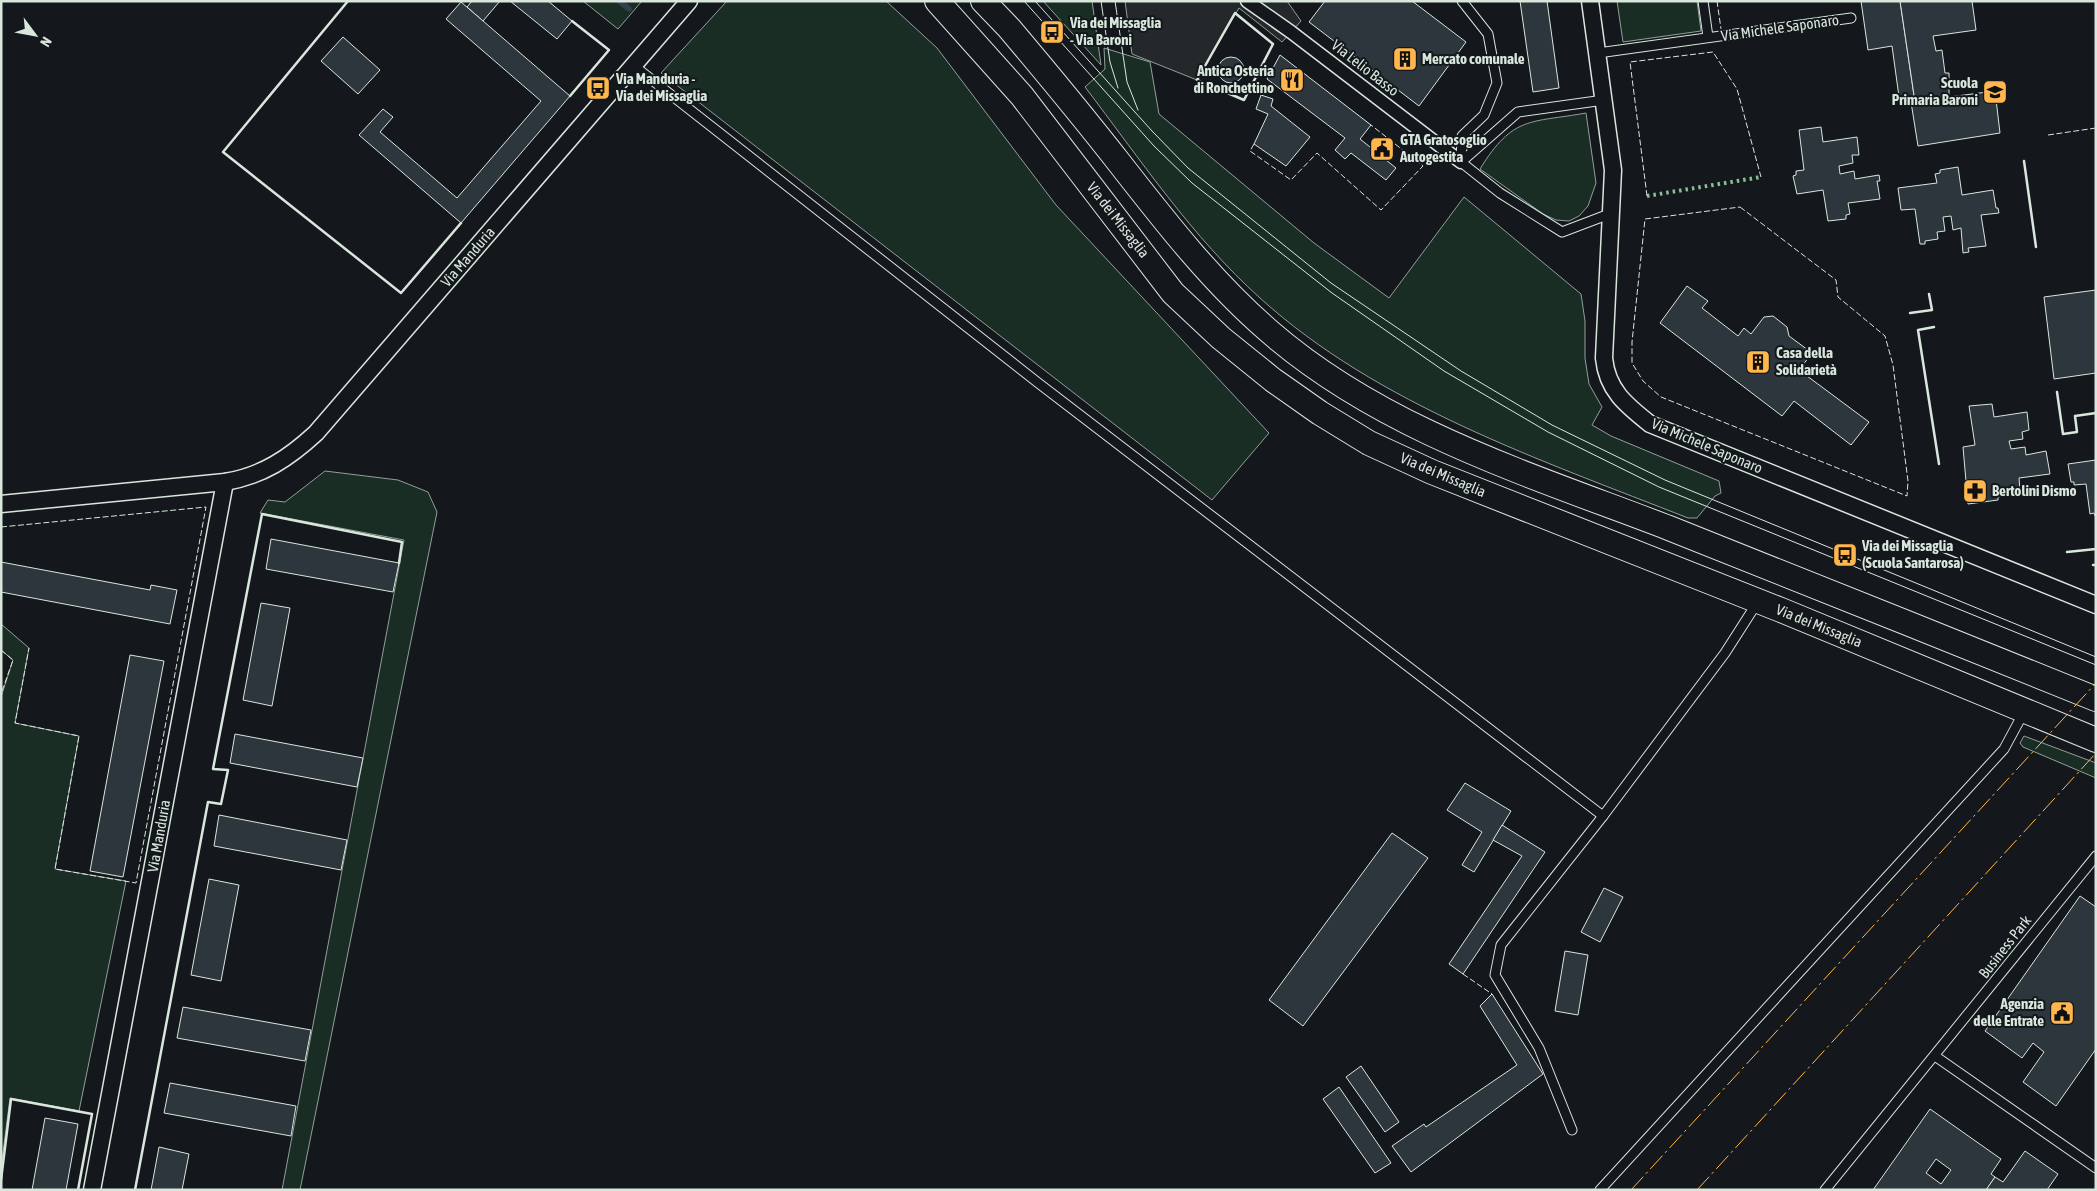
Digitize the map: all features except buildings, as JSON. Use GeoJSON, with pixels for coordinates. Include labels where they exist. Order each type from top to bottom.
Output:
{"type":"FeatureCollection","features":[{"type":"Feature","properties":{"kind":"main road","name":"Via dei Missaglia"},"geometry":{"type":"LineString","coordinates":[[937,1],[1022,96],[1173,293],[1221,338],[1273,380],[1369,443],[1432,472],[1758,601],[2096,740]]}},
{"type":"Feature","properties":{"kind":"main road"},"geometry":{"type":"LineString","coordinates":[[983,1],[1009,28],[1167,223],[1228,294],[1271,333],[1317,368],[1370,402],[1472,452],[1812,584],[2096,699]]}},
{"type":"Feature","properties":{"kind":"street","name":"Via Manduria"},"geometry":{"type":"LineString","coordinates":[[1,504],[241,480],[282,462],[316,433],[689,1]]}},
{"type":"Feature","properties":{"kind":"street","name":"Via Lelio Basso"},"geometry":{"type":"LineString","coordinates":[[1247,1],[1291,32],[1461,162]]}},
{"type":"Feature","properties":{"kind":"street","name":"Via Michele Saponaro"},"geometry":{"type":"LineString","coordinates":[[1590,1],[1613,170],[1605,364],[1611,385],[1628,407],[1650,424],[2096,605]]}},
{"type":"Feature","properties":{"kind":"street","name":"Via Manduria"},"geometry":{"type":"LineString","coordinates":[[92,1190],[225,482]]}},
{"type":"Feature","properties":{"kind":"lane"},"geometry":{"type":"LineString","coordinates":[[1461,162],[1462,136],[1484,115],[1497,83],[1488,34],[1462,1]]}},
{"type":"Feature","properties":{"kind":"lane","name":"Via Michele Saponaro"},"geometry":{"type":"LineString","coordinates":[[1703,1],[1708,37]]}},
{"type":"Feature","properties":{"kind":"lane","name":"Via Michele Saponaro"},"geometry":{"type":"LineString","coordinates":[[1598,53],[1851,18]]}},
{"type":"Feature","properties":{"kind":"lane"},"geometry":{"type":"LineString","coordinates":[[633,65],[1053,394],[1603,816]]}},
{"type":"Feature","properties":{"kind":"lane"},"geometry":{"type":"LineString","coordinates":[[1461,162],[1518,112],[1604,100]]}},
{"type":"Feature","properties":{"kind":"lane","name":"Via Lelio Basso"},"geometry":{"type":"LineString","coordinates":[[1461,162],[1500,192],[1562,232],[1612,213]]}},
{"type":"Feature","properties":{"kind":"lane"},"geometry":{"type":"LineString","coordinates":[[1572,1130],[1539,1048],[1495,975],[1501,945],[1603,816],[1725,653],[1758,601]]}},
{"type":"Feature","properties":{"kind":"lane"},"geometry":{"type":"LineString","coordinates":[[1600,1190],[2004,749],[2024,711]]}},
{"type":"Feature","properties":{"kind":"lane","name":"Business Park"},"geometry":{"type":"LineString","coordinates":[[1825,1190],[2096,856]]}},
{"type":"Feature","properties":{"kind":"lane"},"geometry":{"type":"LineString","coordinates":[[1935,1056],[2096,1168]]}},
{"type":"Feature","properties":{"kind":"green space"},"geometry":{"type":"Polygon","coordinates":[[[583,1],[642,1],[618,29],[583,1]]]}},
{"type":"Feature","properties":{"kind":"green space"},"geometry":{"type":"Polygon","coordinates":[[[727,1],[886,1],[937,48],[1056,205],[1269,433],[1212,500],[661,73],[727,1]]]}},
{"type":"Feature","properties":{"kind":"green space"},"geometry":{"type":"Polygon","coordinates":[[[1043,1],[1092,1],[1101,65],[1043,1]]]}},
{"type":"Feature","properties":{"kind":"green space"},"geometry":{"type":"Polygon","coordinates":[[[1617,1],[1697,1],[1701,31],[1623,42],[1617,1]]]}},
{"type":"Feature","properties":{"kind":"green space"},"geometry":{"type":"Polygon","coordinates":[[[1104,48],[1150,62],[1159,114],[1314,243],[1389,298],[1464,197],[1581,294],[1585,321],[1585,358],[1589,384],[1602,407],[1592,425],[1611,436],[1719,481],[1721,493],[1715,496],[1697,518],[1688,518],[1519,451],[1463,426],[1409,399],[1356,369],[1306,336],[1260,298],[1212,249],[1168,197],[1085,87],[1105,69],[1104,48]]]}},
{"type":"Feature","properties":{"kind":"green space"},"geometry":{"type":"Polygon","coordinates":[[[1586,113],[1596,183],[1588,206],[1579,216],[1569,221],[1556,220],[1543,214],[1480,169],[1503,139],[1514,130],[1537,121],[1586,113]]]}},
{"type":"Feature","properties":{"kind":"green space"},"geometry":{"type":"Polygon","coordinates":[[[325,471],[398,480],[428,492],[437,512],[300,1190],[282,1190],[404,540],[260,513],[268,500],[285,502],[325,471]]]}},
{"type":"Feature","properties":{"kind":"green space"},"geometry":{"type":"Polygon","coordinates":[[[1,624],[29,648],[15,723],[79,736],[55,869],[126,881],[79,1111],[10,1098],[1,1168],[1,697],[13,660],[1,650],[1,624]]]}},
{"type":"Feature","properties":{"kind":"green space"},"geometry":{"type":"Polygon","coordinates":[[[2024,736],[2096,763],[2096,778],[2023,747],[2020,743],[2024,736]]]}},
{"type":"Feature","properties":{"kind":"shaded area"},"geometry":{"type":"Polygon","coordinates":[[[1125,1],[1287,1],[1301,21],[1282,42],[1239,8],[1197,80],[1132,54],[1125,1]]]}},
{"type":"Feature","properties":{"kind":"waterway"},"geometry":{"type":"LineString","coordinates":[[619,1],[629,9]]}},
{"type":"Feature","properties":{"kind":"tram line"},"geometry":{"type":"LineString","coordinates":[[1024,1],[1154,146],[1192,183],[1332,293],[1444,371],[1548,432],[1659,487],[2096,665]]}},
{"type":"Feature","properties":{"kind":"tram line"},"geometry":{"type":"LineString","coordinates":[[1035,1],[1152,131],[1188,168],[1331,283],[1461,371],[1552,425],[1665,480],[2096,657]]}},
{"type":"Feature","properties":{"kind":"tram line"},"geometry":{"type":"LineString","coordinates":[[1101,1],[1110,62],[1118,88]]}},
{"type":"Feature","properties":{"kind":"tram line"},"geometry":{"type":"LineString","coordinates":[[1115,1],[1127,82],[1138,110]]}},
{"type":"Feature","properties":{"kind":"hedge"},"geometry":{"type":"LineString","coordinates":[[1647,196],[1761,177]]}},
{"type":"Feature","properties":{"kind":"fence"},"geometry":{"type":"LineString","coordinates":[[1717,1],[1721,29]]}},
{"type":"Feature","properties":{"kind":"fence"},"geometry":{"type":"LineString","coordinates":[[1647,196],[1630,62],[1713,52],[1737,89],[1761,177]]}},
{"type":"Feature","properties":{"kind":"fence"},"geometry":{"type":"LineString","coordinates":[[1254,144],[1250,151],[1291,180],[1317,153],[1381,210],[1423,166],[1371,125]]}},
{"type":"Feature","properties":{"kind":"fence"},"geometry":{"type":"LineString","coordinates":[[2048,135],[2096,128]]}},
{"type":"Feature","properties":{"kind":"fence"},"geometry":{"type":"LineString","coordinates":[[1740,207],[1836,280],[1838,297],[1885,336],[1893,365],[1908,481],[1907,496],[1661,397],[1643,381],[1632,363],[1632,342],[1645,219],[1740,207]]}},
{"type":"Feature","properties":{"kind":"fence"},"geometry":{"type":"LineString","coordinates":[[1,527],[206,507],[136,883],[55,869],[79,736],[15,723],[29,648]]}},
{"type":"Feature","properties":{"kind":"fence"},"geometry":{"type":"LineString","coordinates":[[1,650],[13,660],[1,694]]}},
{"type":"Feature","properties":{"kind":"fence"},"geometry":{"type":"LineString","coordinates":[[1463,974],[1492,994]]}},
{"type":"Feature","properties":{"kind":"wall"},"geometry":{"type":"LineString","coordinates":[[348,1],[223,152],[401,293],[461,223]]}},
{"type":"Feature","properties":{"kind":"wall"},"geometry":{"type":"LineString","coordinates":[[1235,13],[1273,44],[1244,100],[1197,80],[1235,13]]}},
{"type":"Feature","properties":{"kind":"wall"},"geometry":{"type":"LineString","coordinates":[[570,96],[609,50],[572,21]]}},
{"type":"Feature","properties":{"kind":"wall"},"geometry":{"type":"LineString","coordinates":[[2024,161],[2036,247]]}},
{"type":"Feature","properties":{"kind":"wall"},"geometry":{"type":"LineString","coordinates":[[1910,313],[1932,310],[1929,294]]}},
{"type":"Feature","properties":{"kind":"wall"},"geometry":{"type":"LineString","coordinates":[[1934,327],[1918,330],[1939,464]]}},
{"type":"Feature","properties":{"kind":"wall"},"geometry":{"type":"LineString","coordinates":[[2057,392],[2063,434],[2077,432],[2075,416],[2096,413]]}},
{"type":"Feature","properties":{"kind":"wall"},"geometry":{"type":"LineString","coordinates":[[135,1190],[208,802],[221,804],[228,770],[213,769],[262,514],[402,542],[399,563]]}},
{"type":"Feature","properties":{"kind":"wall"},"geometry":{"type":"LineString","coordinates":[[2067,552],[2096,549]]}},
{"type":"Feature","properties":{"kind":"wall"},"geometry":{"type":"LineString","coordinates":[[1,1180],[11,1099],[92,1114],[78,1190]]}},
{"type":"Feature","properties":{"kind":"power"},"geometry":{"type":"LineString","coordinates":[[1631,1190],[2096,683]]}},
{"type":"Feature","properties":{"kind":"power"},"geometry":{"type":"LineString","coordinates":[[1697,1190],[2096,753]]}},
{"type":"Feature","properties":{"kind":"place","name":"Via dei Missaglia - Via Baroni"},"geometry":{"type":"Point","coordinates":[1052,32]}},
{"type":"Feature","properties":{"kind":"place","name":"Mercato comunale"},"geometry":{"type":"Point","coordinates":[1405,59]}},
{"type":"Feature","properties":{"kind":"place","name":"Antica Osteria di Ronchettino"},"geometry":{"type":"Point","coordinates":[1292,80]}},
{"type":"Feature","properties":{"kind":"place","name":"Via Manduria - Via dei Missaglia"},"geometry":{"type":"Point","coordinates":[598,88]}},
{"type":"Feature","properties":{"kind":"place","name":"Scuola Primaria Baroni"},"geometry":{"type":"Point","coordinates":[1995,92]}},
{"type":"Feature","properties":{"kind":"place","name":"GTA Gratosoglio Autogestita"},"geometry":{"type":"Point","coordinates":[1382,149]}},
{"type":"Feature","properties":{"kind":"place","name":"Casa della Solidarietà"},"geometry":{"type":"Point","coordinates":[1758,362]}},
{"type":"Feature","properties":{"kind":"place","name":"Bertolini Dismo"},"geometry":{"type":"Point","coordinates":[1975,491]}},
{"type":"Feature","properties":{"kind":"place","name":"Via dei Missaglia (Scuola Santarosa)"},"geometry":{"type":"Point","coordinates":[1845,555]}},
{"type":"Feature","properties":{"kind":"place","name":"Agenzia delle Entrate"},"geometry":{"type":"Point","coordinates":[2062,1013]}}]}
